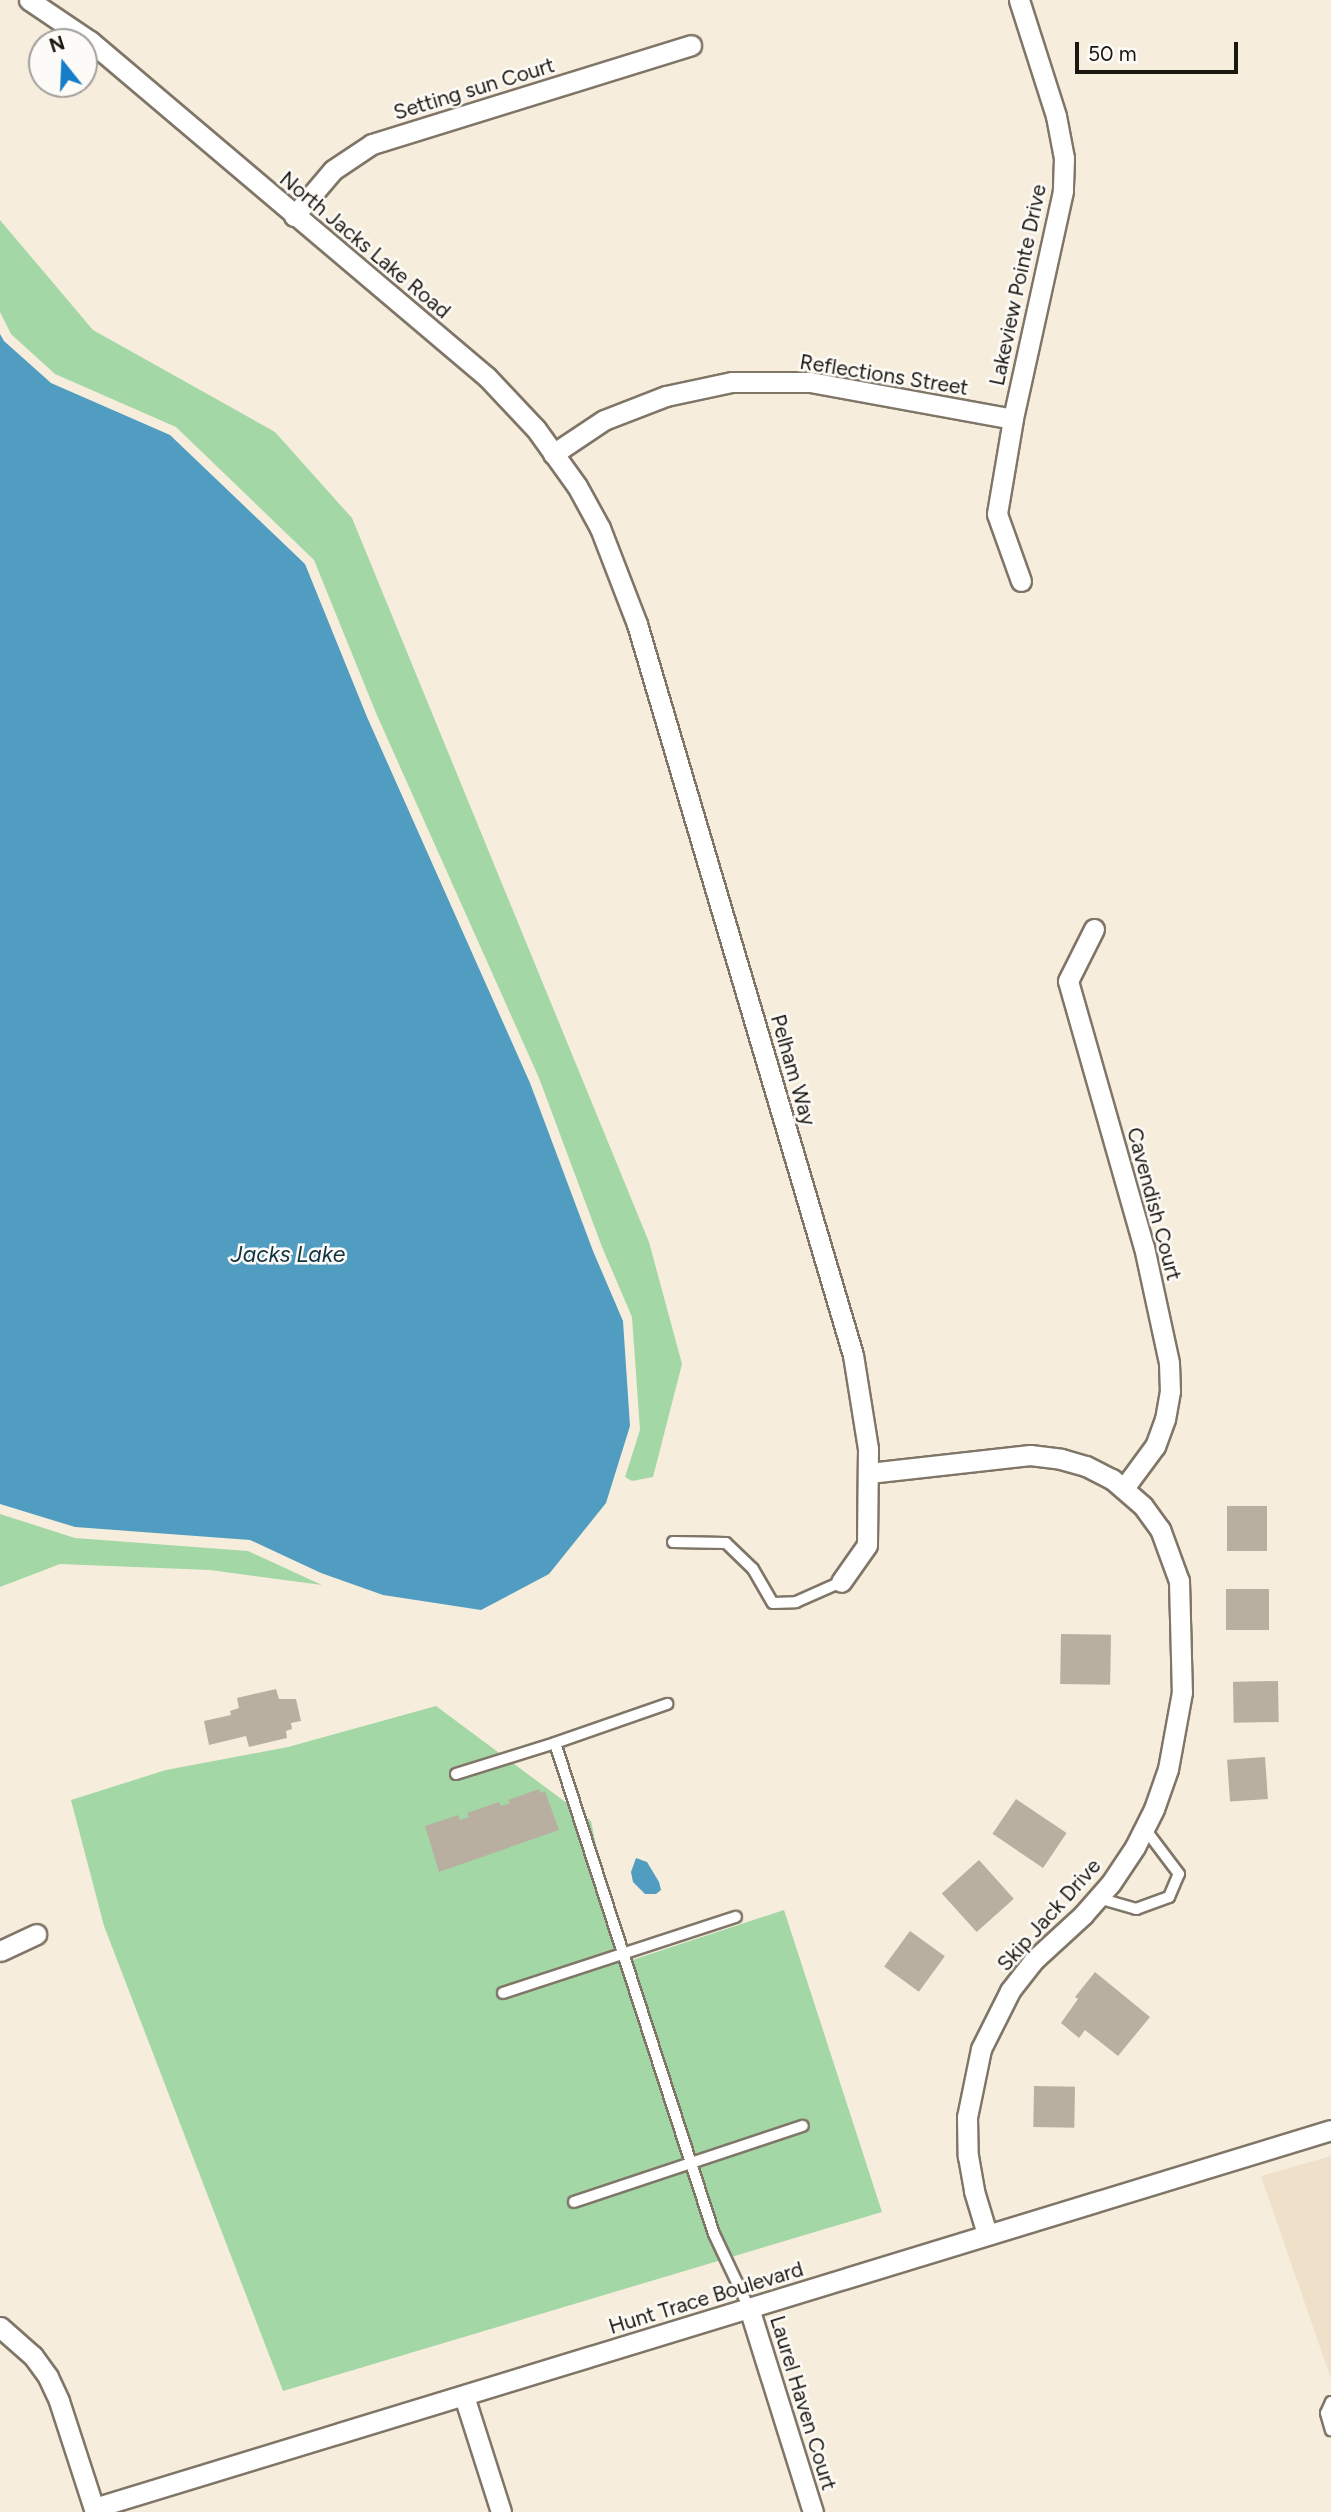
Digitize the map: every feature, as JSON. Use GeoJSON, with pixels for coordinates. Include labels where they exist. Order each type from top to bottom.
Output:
{"type":"FeatureCollection","features":[{"type":"Feature","properties":{"kind":"street","name":"North Jacks Lake Road"},"geometry":{"type":"LineString","coordinates":[[29,0],[90,41],[486,377],[536,429],[553,454],[600,528],[618,573]]}},
{"type":"Feature","properties":{"kind":"street","name":"Lakeview Pointe Drive"},"geometry":{"type":"LineString","coordinates":[[1019,0],[1056,116],[1064,158],[1063,191],[1013,419],[998,514],[1021,581]]}},
{"type":"Feature","properties":{"kind":"street","name":"Setting sun Court"},"geometry":{"type":"LineString","coordinates":[[294,216],[334,170],[372,144],[691,45]]}},
{"type":"Feature","properties":{"kind":"street","name":"Reflections Street"},"geometry":{"type":"LineString","coordinates":[[553,454],[604,421],[628,411],[666,396],[732,382],[810,382],[1013,419]]}},
{"type":"Feature","properties":{"kind":"street","name":"Pelham Way"},"geometry":{"type":"LineString","coordinates":[[618,573],[637,624],[853,1354],[863,1401],[869,1474],[867,1545],[841,1582]]}},
{"type":"Feature","properties":{"kind":"street","name":"Cavendish Court"},"geometry":{"type":"LineString","coordinates":[[1094,929],[1068,981],[1144,1247],[1169,1363],[1170,1391],[1165,1419],[1155,1446],[1124,1488]]}},
{"type":"Feature","properties":{"kind":"street","name":"Skip Jack Drive"},"geometry":{"type":"LineString","coordinates":[[869,1474],[1030,1455],[1061,1458],[1086,1466],[1124,1488],[1143,1506],[1160,1530],[1171,1553],[1181,1601],[1182,1692],[1177,1734],[1168,1769],[1144,1828],[1117,1874],[1098,1898],[1034,1961],[1010,1991],[981,2049],[967,2117],[968,2156],[974,2190],[987,2234]]}},
{"type":"Feature","properties":{"kind":"street"},"geometry":{"type":"LineString","coordinates":[[0,1951],[36,1934]]}},
{"type":"Feature","properties":{"kind":"street","name":"Hunt Trace Boulevard"},"geometry":{"type":"LineString","coordinates":[[95,2510],[1331,2130]]}},
{"type":"Feature","properties":{"kind":"street","name":"Laurel Haven Court"},"geometry":{"type":"LineString","coordinates":[[749,2308],[813,2512]]}},
{"type":"Feature","properties":{"kind":"street"},"geometry":{"type":"LineString","coordinates":[[0,2327],[33,2356],[48,2377],[59,2401],[95,2510]]}},
{"type":"Feature","properties":{"kind":"street"},"geometry":{"type":"LineString","coordinates":[[464,2396],[501,2512]]}},
{"type":"Feature","properties":{"kind":"lane"},"geometry":{"type":"LineString","coordinates":[[673,1542],[726,1543],[753,1569],[773,1604],[796,1602],[841,1582]]}},
{"type":"Feature","properties":{"kind":"lane"},"geometry":{"type":"LineString","coordinates":[[456,1774],[667,1704]]}},
{"type":"Feature","properties":{"kind":"lane"},"geometry":{"type":"LineString","coordinates":[[555,1743],[714,2234],[749,2308]]}},
{"type":"Feature","properties":{"kind":"lane"},"geometry":{"type":"LineString","coordinates":[[1098,1898],[1136,1909],[1169,1898],[1179,1874],[1144,1828]]}},
{"type":"Feature","properties":{"kind":"lane"},"geometry":{"type":"LineString","coordinates":[[503,1993],[736,1917]]}},
{"type":"Feature","properties":{"kind":"lane"},"geometry":{"type":"LineString","coordinates":[[574,2202],[803,2126]]}},
{"type":"Feature","properties":{"kind":"lane"},"geometry":{"type":"LineString","coordinates":[[1331,2402],[1326,2413],[1331,2430]]}},
{"type":"Feature","properties":{"kind":"shaded area"},"geometry":{"type":"Polygon","coordinates":[[[1331,2156],[1331,2379],[1261,2176],[1331,2156]]]}},
{"type":"Feature","properties":{"kind":"green space"},"geometry":{"type":"Polygon","coordinates":[[[0,220],[93,330],[275,432],[352,518],[649,1242],[682,1364],[653,1477],[632,1481],[625,1477],[640,1430],[632,1317],[602,1247],[539,1078],[376,713],[314,560],[176,427],[55,374],[11,334],[0,312],[0,220]]]}},
{"type":"Feature","properties":{"kind":"green space"},"geometry":{"type":"Polygon","coordinates":[[[0,1514],[75,1538],[248,1551],[322,1585],[210,1570],[60,1564],[0,1587],[0,1514]]]}},
{"type":"Feature","properties":{"kind":"green space"},"geometry":{"type":"Polygon","coordinates":[[[436,1706],[591,1821],[620,1964],[784,1910],[882,2212],[283,2391],[104,1926],[71,1800],[166,1770],[288,1747],[436,1706]]]}},
{"type":"Feature","properties":{"kind":"water","name":"Jacks Lake"},"geometry":{"type":"Polygon","coordinates":[[[0,334],[4,341],[51,383],[170,435],[305,564],[367,717],[530,1083],[593,1251],[623,1321],[630,1426],[606,1503],[549,1574],[481,1610],[383,1595],[321,1573],[250,1540],[75,1527],[0,1504],[0,334]]]}},
{"type":"Feature","properties":{"kind":"water"},"geometry":{"type":"Polygon","coordinates":[[[636,1858],[647,1862],[659,1882],[661,1890],[656,1894],[645,1894],[633,1882],[631,1872],[636,1858]]]}},
{"type":"Feature","properties":{"kind":"building"},"geometry":{"type":"Polygon","coordinates":[[[1227,1506],[1267,1506],[1267,1551],[1227,1551],[1227,1506]]]}},
{"type":"Feature","properties":{"kind":"building"},"geometry":{"type":"Polygon","coordinates":[[[1226,1589],[1269,1589],[1269,1630],[1226,1630],[1226,1589]]]}},
{"type":"Feature","properties":{"kind":"building"},"geometry":{"type":"Polygon","coordinates":[[[1061,1634],[1111,1635],[1110,1685],[1060,1684],[1061,1634]]]}},
{"type":"Feature","properties":{"kind":"building"},"geometry":{"type":"Polygon","coordinates":[[[1278,1681],[1279,1722],[1234,1723],[1233,1682],[1278,1681]]]}},
{"type":"Feature","properties":{"kind":"building"},"geometry":{"type":"Polygon","coordinates":[[[276,1689],[279,1699],[296,1699],[301,1721],[291,1723],[292,1729],[286,1731],[287,1738],[249,1747],[246,1736],[209,1745],[204,1721],[231,1715],[230,1711],[239,1708],[237,1698],[276,1689]]]}},
{"type":"Feature","properties":{"kind":"building"},"geometry":{"type":"Polygon","coordinates":[[[1265,1757],[1268,1799],[1230,1802],[1227,1760],[1265,1757]]]}},
{"type":"Feature","properties":{"kind":"building"},"geometry":{"type":"Polygon","coordinates":[[[539,1789],[540,1793],[545,1791],[559,1830],[439,1872],[425,1826],[458,1815],[460,1820],[469,1817],[467,1813],[499,1802],[501,1806],[510,1803],[508,1800],[539,1789]]]}},
{"type":"Feature","properties":{"kind":"building"},"geometry":{"type":"Polygon","coordinates":[[[1016,1799],[1067,1833],[1043,1868],[993,1834],[1016,1799]]]}},
{"type":"Feature","properties":{"kind":"building"},"geometry":{"type":"Polygon","coordinates":[[[979,1860],[1014,1899],[977,1932],[942,1893],[979,1860]]]}},
{"type":"Feature","properties":{"kind":"building"},"geometry":{"type":"Polygon","coordinates":[[[910,1931],[945,1956],[919,1992],[884,1967],[910,1931]]]}},
{"type":"Feature","properties":{"kind":"building"},"geometry":{"type":"Polygon","coordinates":[[[1095,1972],[1150,2017],[1118,2056],[1085,2030],[1079,2038],[1061,2023],[1078,1999],[1075,1997],[1095,1972]]]}},
{"type":"Feature","properties":{"kind":"building"},"geometry":{"type":"Polygon","coordinates":[[[1034,2086],[1075,2087],[1074,2128],[1033,2127],[1034,2086]]]}}]}
